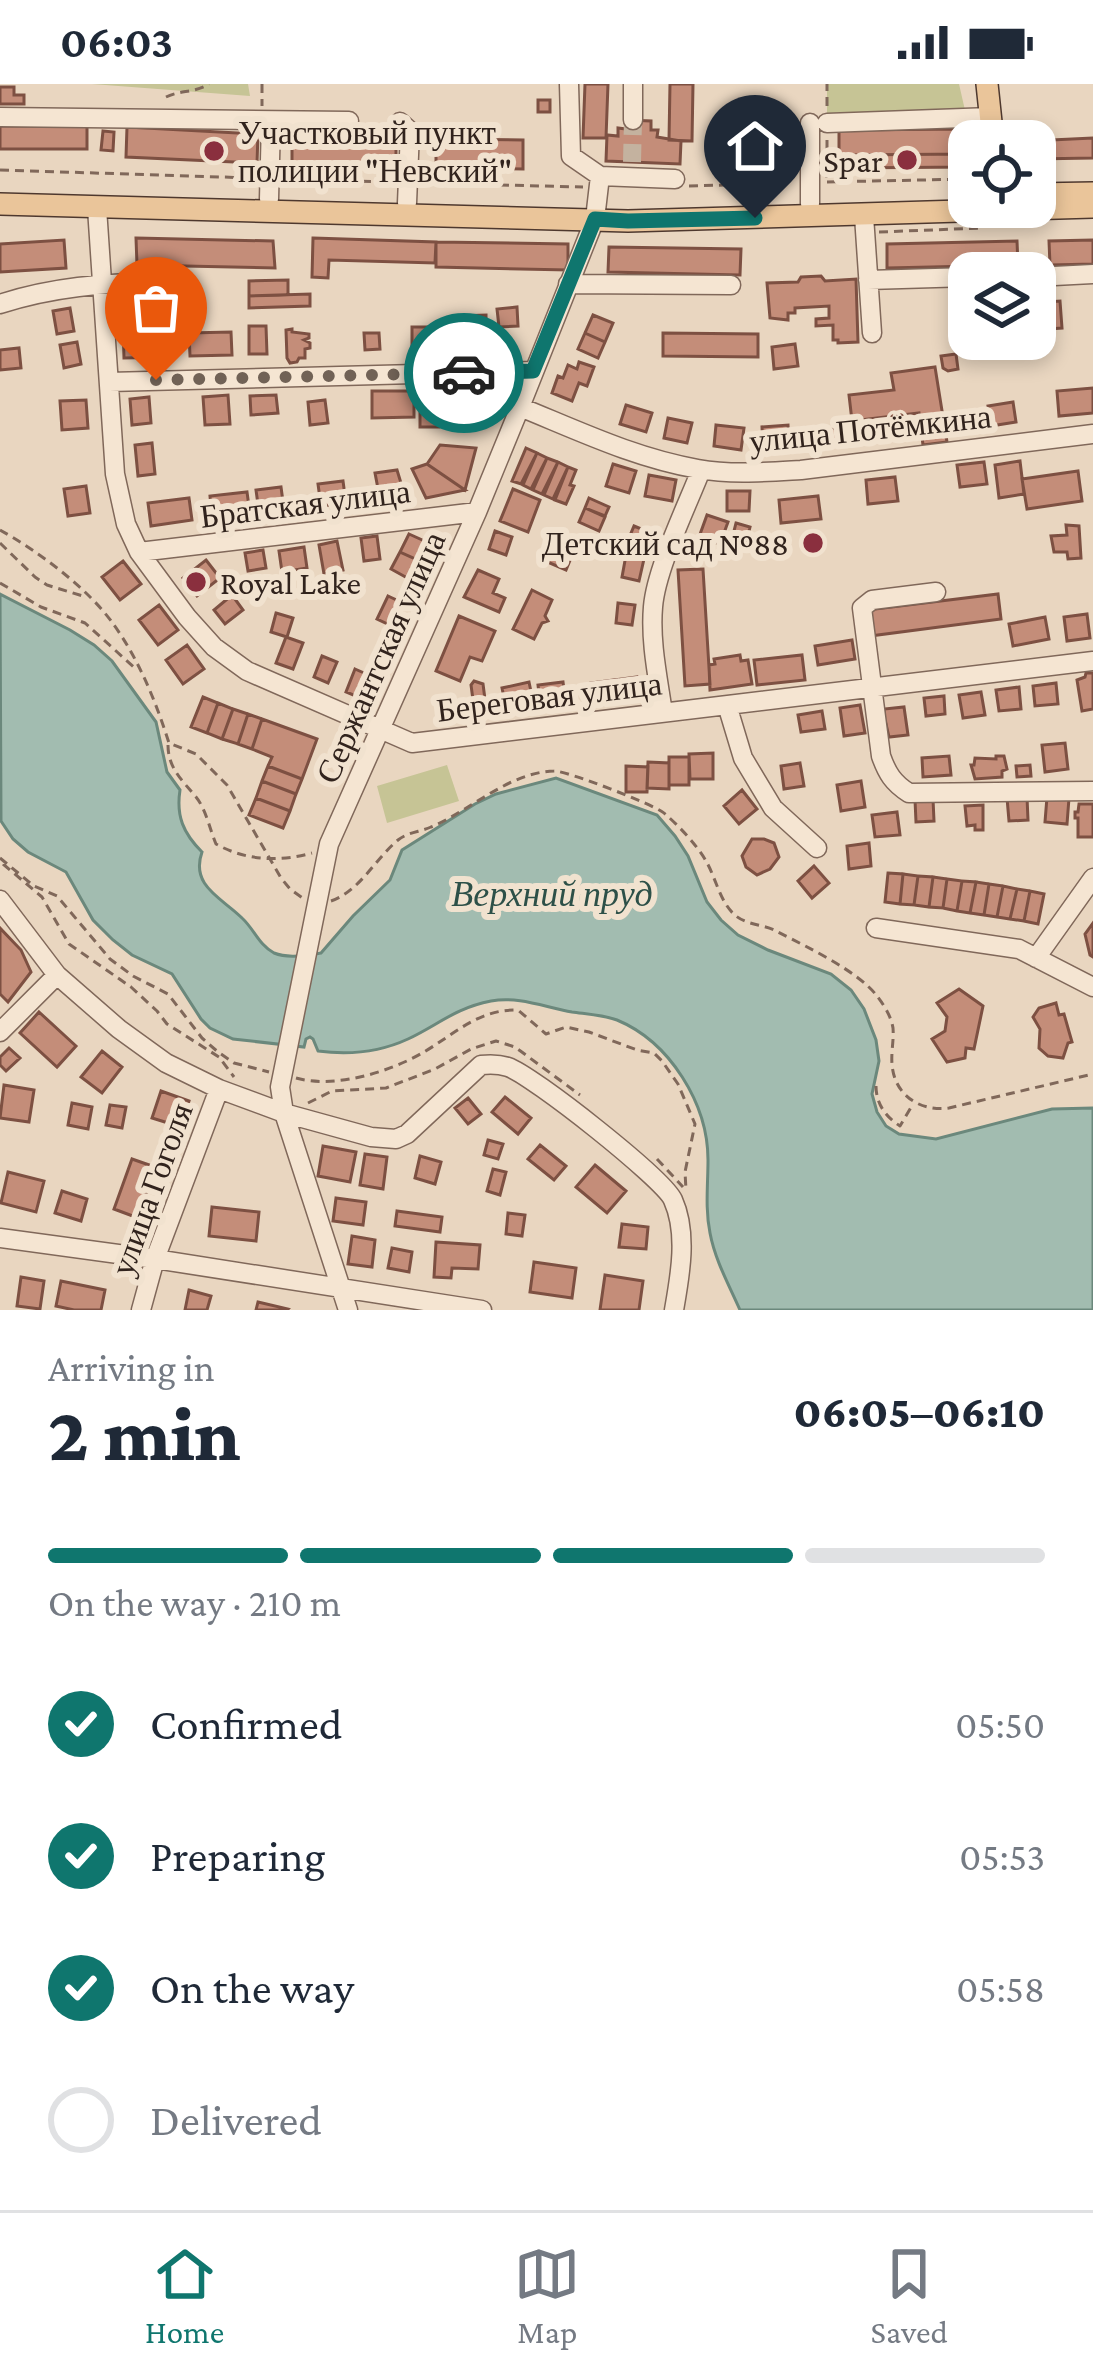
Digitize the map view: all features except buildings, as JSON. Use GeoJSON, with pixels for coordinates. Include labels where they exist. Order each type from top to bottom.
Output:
{"type":"FeatureCollection","features":[{"type":"Feature","properties":{"kind":"main road"},"geometry":{"type":"LineString","coordinates":[[987,84],[991,118]]}},
{"type":"Feature","properties":{"kind":"main road"},"geometry":{"type":"LineString","coordinates":[[0,191],[269,189],[598,197],[628,221],[948,212]]}},
{"type":"Feature","properties":{"kind":"main road"},"geometry":{"type":"LineString","coordinates":[[0,204],[97,208],[810,193],[948,196]]}},
{"type":"Feature","properties":{"kind":"main road"},"geometry":{"type":"LineString","coordinates":[[1056,194],[1093,193]]}},
{"type":"Feature","properties":{"kind":"main road"},"geometry":{"type":"LineString","coordinates":[[1056,208],[1093,207]]}},
{"type":"Feature","properties":{"kind":"street"},"geometry":{"type":"LineString","coordinates":[[569,84],[571,156],[598,197],[632,170],[684,182]]}},
{"type":"Feature","properties":{"kind":"street"},"geometry":{"type":"LineString","coordinates":[[633,84],[633,120]]}},
{"type":"Feature","properties":{"kind":"street"},"geometry":{"type":"LineString","coordinates":[[0,117],[349,122]]}},
{"type":"Feature","properties":{"kind":"street"},"geometry":{"type":"LineString","coordinates":[[810,193],[818,123],[991,118]]}},
{"type":"Feature","properties":{"kind":"street"},"geometry":{"type":"LineString","coordinates":[[267,122],[269,189]]}},
{"type":"Feature","properties":{"kind":"street"},"geometry":{"type":"LineString","coordinates":[[400,122],[410,130],[407,193]]}},
{"type":"Feature","properties":{"kind":"street","name":"Сержантская улица"},"geometry":{"type":"LineString","coordinates":[[348,1310],[280,1087],[329,844],[477,512],[598,197]]}},
{"type":"Feature","properties":{"kind":"street","name":"Береговая улица"},"geometry":{"type":"LineString","coordinates":[[97,208],[115,474],[126,524],[139,552],[187,617],[214,647],[247,670],[412,743],[1093,661]]}},
{"type":"Feature","properties":{"kind":"street"},"geometry":{"type":"LineString","coordinates":[[864,216],[872,333]]}},
{"type":"Feature","properties":{"kind":"street"},"geometry":{"type":"LineString","coordinates":[[1056,275],[1093,274]]}},
{"type":"Feature","properties":{"kind":"street"},"geometry":{"type":"LineString","coordinates":[[868,280],[948,278]]}},
{"type":"Feature","properties":{"kind":"street"},"geometry":{"type":"LineString","coordinates":[[0,304],[37,292],[101,283],[159,282]]}},
{"type":"Feature","properties":{"kind":"street"},"geometry":{"type":"LineString","coordinates":[[568,284],[731,284]]}},
{"type":"Feature","properties":{"kind":"street"},"geometry":{"type":"LineString","coordinates":[[109,382],[533,371]]}},
{"type":"Feature","properties":{"kind":"street","name":"улица Потёмкина"},"geometry":{"type":"LineString","coordinates":[[520,407],[625,451],[701,470],[801,470],[1093,434]]}},
{"type":"Feature","properties":{"kind":"street"},"geometry":{"type":"LineString","coordinates":[[663,712],[653,603],[701,470]]}},
{"type":"Feature","properties":{"kind":"street","name":"Братская улица"},"geometry":{"type":"LineString","coordinates":[[139,552],[477,512]]}},
{"type":"Feature","properties":{"kind":"street"},"geometry":{"type":"LineString","coordinates":[[936,592],[872,600],[862,608],[881,756],[888,774],[909,793],[1093,791]]}},
{"type":"Feature","properties":{"kind":"street"},"geometry":{"type":"LineString","coordinates":[[727,705],[743,758],[773,808],[817,848]]}},
{"type":"Feature","properties":{"kind":"street"},"geometry":{"type":"LineString","coordinates":[[1036,958],[1093,878]]}},
{"type":"Feature","properties":{"kind":"street"},"geometry":{"type":"LineString","coordinates":[[0,900],[57,976],[166,1063],[371,1137],[397,1139],[407,1134],[481,1065],[511,1067],[535,1081],[648,1172],[673,1199],[681,1266],[674,1310]]}},
{"type":"Feature","properties":{"kind":"street"},"geometry":{"type":"LineString","coordinates":[[876,928],[1018,949],[1093,987]]}},
{"type":"Feature","properties":{"kind":"street"},"geometry":{"type":"LineString","coordinates":[[0,1032],[57,976]]}},
{"type":"Feature","properties":{"kind":"street","name":"улица Гоголя"},"geometry":{"type":"LineString","coordinates":[[141,1310],[155,1259],[229,1086]]}},
{"type":"Feature","properties":{"kind":"street"},"geometry":{"type":"LineString","coordinates":[[0,1238],[482,1310]]}},
{"type":"Feature","properties":{"kind":"path"},"geometry":{"type":"LineString","coordinates":[[184,84],[184,93]]}},
{"type":"Feature","properties":{"kind":"path"},"geometry":{"type":"LineString","coordinates":[[166,97],[209,84]]}},
{"type":"Feature","properties":{"kind":"path"},"geometry":{"type":"LineString","coordinates":[[262,84],[267,122]]}},
{"type":"Feature","properties":{"kind":"path"},"geometry":{"type":"LineString","coordinates":[[827,84],[818,123],[827,182],[948,179]]}},
{"type":"Feature","properties":{"kind":"path"},"geometry":{"type":"LineString","coordinates":[[0,170],[269,189],[598,197]]}},
{"type":"Feature","properties":{"kind":"path"},"geometry":{"type":"LineString","coordinates":[[684,182],[810,193]]}},
{"type":"Feature","properties":{"kind":"path"},"geometry":{"type":"LineString","coordinates":[[0,530],[34,552],[114,624],[158,708],[174,771],[198,799],[216,844],[244,856],[270,858],[303,856],[329,844]]}},
{"type":"Feature","properties":{"kind":"path"},"geometry":{"type":"LineString","coordinates":[[0,543],[47,585],[88,597]]}},
{"type":"Feature","properties":{"kind":"path"},"geometry":{"type":"LineString","coordinates":[[0,583],[40,607],[86,623],[142,674]]}},
{"type":"Feature","properties":{"kind":"path"},"geometry":{"type":"LineString","coordinates":[[169,743],[196,754],[227,785],[290,890],[317,902],[344,896],[407,834],[431,827],[513,782],[550,771],[564,772],[660,810],[705,859],[726,905],[738,917],[776,930],[869,987],[891,1019],[892,1066],[903,1093],[914,1102],[949,1108],[1093,1074]]}},
{"type":"Feature","properties":{"kind":"path"},"geometry":{"type":"LineString","coordinates":[[0,859],[34,886],[57,896],[110,959],[168,994],[218,1052],[234,1063],[283,1068]]}},
{"type":"Feature","properties":{"kind":"path"},"geometry":{"type":"LineString","coordinates":[[0,859],[42,897],[69,944],[83,957],[131,988],[167,1024],[219,1057],[229,1086]]}},
{"type":"Feature","properties":{"kind":"path"},"geometry":{"type":"LineString","coordinates":[[283,1107],[310,1103],[332,1091],[386,1088],[496,1041],[515,1047],[585,1100]]}},
{"type":"Feature","properties":{"kind":"path"},"geometry":{"type":"LineString","coordinates":[[876,1086],[882,1108],[900,1126],[914,1102]]}},
{"type":"Feature","properties":{"kind":"path"},"geometry":{"type":"LineString","coordinates":[[649,1152],[680,1181],[686,1194]]}},
{"type":"Feature","properties":{"kind":"shaded area"},"geometry":{"type":"Polygon","coordinates":[[[92,84],[248,84],[250,96],[92,84]]]}},
{"type":"Feature","properties":{"kind":"shaded area"},"geometry":{"type":"Polygon","coordinates":[[[827,84],[959,84],[967,119],[827,123],[827,84]]]}},
{"type":"Feature","properties":{"kind":"shaded area"},"geometry":{"type":"Polygon","coordinates":[[[447,765],[459,801],[387,823],[377,786],[447,765]]]}},
{"type":"Feature","properties":{"kind":"water","name":"Верхний пруд"},"geometry":{"type":"Polygon","coordinates":[[[0,594],[70,630],[112,661],[156,722],[167,772],[180,790],[182,824],[202,852],[199,864],[204,883],[274,953],[321,953],[390,880],[402,850],[496,794],[556,778],[657,815],[688,856],[707,902],[721,920],[738,935],[831,974],[851,990],[876,1040],[879,1061],[872,1094],[886,1126],[899,1134],[936,1139],[1052,1109],[1093,1108],[1093,1310],[740,1310],[710,1233],[706,1139],[693,1097],[654,1043],[617,1020],[522,1001],[491,1001],[457,1012],[397,1043],[341,1053],[318,1051],[310,1037],[304,1047],[233,1039],[210,1028],[172,974],[113,940],[93,920],[66,872],[28,852],[1,821],[0,594]]]}},
{"type":"Feature","properties":{"kind":"tunnel"},"geometry":{"type":"LineString","coordinates":[[632,162],[633,120]]}},
{"type":"Feature","properties":{"kind":"way so far"},"geometry":{"type":"LineString","coordinates":[[156,380],[464,373]]}},
{"type":"Feature","properties":{"kind":"place","name":"Участковый пункт полиции \"Невский\""},"geometry":{"type":"Point","coordinates":[214,151]}},
{"type":"Feature","properties":{"kind":"place","name":"Spar"},"geometry":{"type":"Point","coordinates":[907,160]}},
{"type":"Feature","properties":{"kind":"place","name":"Детский сад №88"},"geometry":{"type":"Point","coordinates":[813,543]}},
{"type":"Feature","properties":{"kind":"place","name":"Royal Lake"},"geometry":{"type":"Point","coordinates":[196,582]}},
{"type":"Feature","properties":{"kind":"route"},"geometry":{"type":"LineString","coordinates":[[464,373],[533,371],[595,219],[755,218]]}}]}
